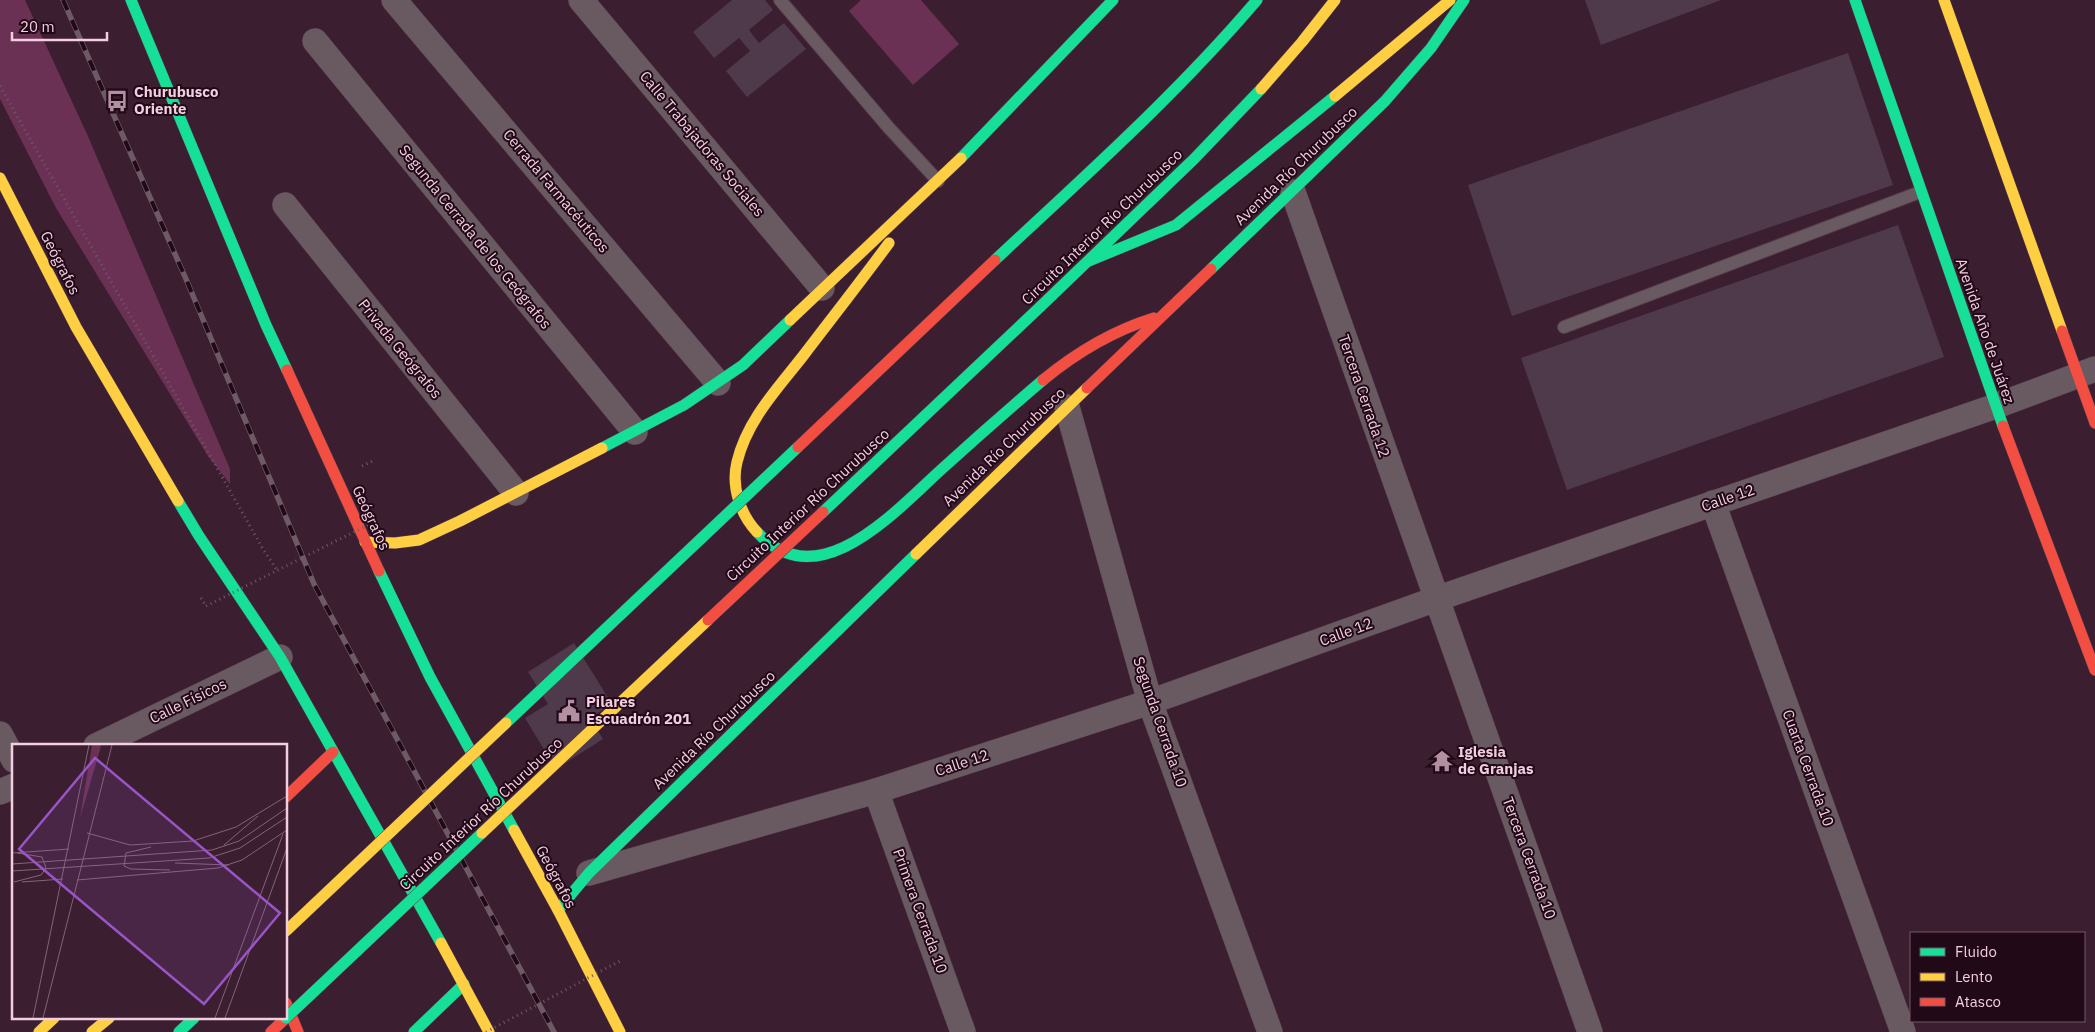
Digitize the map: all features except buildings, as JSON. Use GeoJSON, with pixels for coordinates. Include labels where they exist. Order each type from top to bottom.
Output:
{"type":"FeatureCollection","features":[{"type":"Feature","properties":{"kind":"main road","name":"Geógrafos"},"geometry":{"type":"LineString","coordinates":[[131,0],[266,325],[365,542],[430,677],[558,910],[620,1032]]}},
{"type":"Feature","properties":{"kind":"main road"},"geometry":{"type":"LineString","coordinates":[[288,929],[1143,121],[1209,54],[1257,0]]}},
{"type":"Feature","properties":{"kind":"main road","name":"Circuito Interior Río Churubusco"},"geometry":{"type":"LineString","coordinates":[[288,1016],[1040,308],[1189,164],[1259,93],[1335,0]]}},
{"type":"Feature","properties":{"kind":"main road"},"geometry":{"type":"LineString","coordinates":[[1089,261],[1176,225],[1372,66],[1450,0]]}},
{"type":"Feature","properties":{"kind":"main road","name":"Avenida Río Churubusco"},"geometry":{"type":"LineString","coordinates":[[558,910],[589,873],[1067,407],[1293,192],[1391,95],[1432,48],[1464,0]]}},
{"type":"Feature","properties":{"kind":"main road","name":"Avenida Año de Juárez"},"geometry":{"type":"LineString","coordinates":[[1855,0],[1920,192],[1996,406],[2095,670]]}},
{"type":"Feature","properties":{"kind":"main road"},"geometry":{"type":"LineString","coordinates":[[1944,0],[2086,372],[2095,423]]}},
{"type":"Feature","properties":{"kind":"main road"},"geometry":{"type":"LineString","coordinates":[[365,542],[395,543],[419,540],[635,432],[684,405],[718,383],[743,364],[938,181],[1108,2]]}},
{"type":"Feature","properties":{"kind":"main road","name":"Geógrafos"},"geometry":{"type":"LineString","coordinates":[[0,178],[76,327],[199,536],[280,657],[464,984],[488,1032]]}},
{"type":"Feature","properties":{"kind":"main road"},"geometry":{"type":"LineString","coordinates":[[938,181],[771,398],[745,440],[736,471],[736,488],[740,507],[755,531],[781,553],[802,558],[814,558],[845,547],[860,538],[892,514],[1008,411],[1065,364],[1107,335],[1162,315]]}},
{"type":"Feature","properties":{"kind":"main road"},"geometry":{"type":"LineString","coordinates":[[288,794],[333,752]]}},
{"type":"Feature","properties":{"kind":"main road"},"geometry":{"type":"LineString","coordinates":[[414,1032],[464,984]]}},
{"type":"Feature","properties":{"kind":"main road"},"geometry":{"type":"LineString","coordinates":[[288,1008],[298,1032]]}},
{"type":"Feature","properties":{"kind":"main road"},"geometry":{"type":"LineString","coordinates":[[39,1032],[52,1020]]}},
{"type":"Feature","properties":{"kind":"main road"},"geometry":{"type":"LineString","coordinates":[[92,1032],[107,1020]]}},
{"type":"Feature","properties":{"kind":"main road"},"geometry":{"type":"LineString","coordinates":[[179,1032],[192,1020]]}},
{"type":"Feature","properties":{"kind":"main road","name":"Circuito Interior Río Churubusco"},"geometry":{"type":"LineString","coordinates":[[271,1032],[284,1020]]}},
{"type":"Feature","properties":{"kind":"street","name":"Cerrada Farmacéuticos"},"geometry":{"type":"LineString","coordinates":[[394,0],[718,383]]}},
{"type":"Feature","properties":{"kind":"street","name":"Calle Trabajadoras Sociales"},"geometry":{"type":"LineString","coordinates":[[581,0],[822,288]]}},
{"type":"Feature","properties":{"kind":"street","name":"Segunda Cerrada de los Geógrafos"},"geometry":{"type":"LineString","coordinates":[[315,41],[635,432]]}},
{"type":"Feature","properties":{"kind":"street","name":"Tercera Cerrada 12"},"geometry":{"type":"LineString","coordinates":[[1293,192],[1436,599]]}},
{"type":"Feature","properties":{"kind":"street","name":"Privada Geógrafos"},"geometry":{"type":"LineString","coordinates":[[285,205],[516,493]]}},
{"type":"Feature","properties":{"kind":"street","name":"Calle 12"},"geometry":{"type":"LineString","coordinates":[[589,873],[876,791],[1150,702],[1436,599],[1996,406],[2086,372]]}},
{"type":"Feature","properties":{"kind":"street","name":"Segunda Cerrada 10"},"geometry":{"type":"LineString","coordinates":[[1067,407],[1150,702],[1270,1032]]}},
{"type":"Feature","properties":{"kind":"street","name":"Cuarta Cerrada 10"},"geometry":{"type":"LineString","coordinates":[[1713,504],[1903,1032]]}},
{"type":"Feature","properties":{"kind":"street","name":"Tercera Cerrada 10"},"geometry":{"type":"LineString","coordinates":[[1436,599],[1590,1032]]}},
{"type":"Feature","properties":{"kind":"street","name":"Calle Físicos"},"geometry":{"type":"LineString","coordinates":[[100,744],[280,657]]}},
{"type":"Feature","properties":{"kind":"street"},"geometry":{"type":"LineString","coordinates":[[0,734],[12,756]]}},
{"type":"Feature","properties":{"kind":"street"},"geometry":{"type":"LineString","coordinates":[[0,792],[12,787]]}},
{"type":"Feature","properties":{"kind":"street","name":"Primera Cerrada 10"},"geometry":{"type":"LineString","coordinates":[[876,791],[963,1032]]}},
{"type":"Feature","properties":{"kind":"lane"},"geometry":{"type":"LineString","coordinates":[[780,0],[938,181]]}},
{"type":"Feature","properties":{"kind":"lane"},"geometry":{"type":"LineString","coordinates":[[1564,327],[1920,192]]}},
{"type":"Feature","properties":{"kind":"path"},"geometry":{"type":"LineString","coordinates":[[0,86],[263,549],[278,570]]}},
{"type":"Feature","properties":{"kind":"path"},"geometry":{"type":"LineString","coordinates":[[206,606],[378,520]]}},
{"type":"Feature","properties":{"kind":"path"},"geometry":{"type":"LineString","coordinates":[[488,1032],[620,961]]}},
{"type":"Feature","properties":{"kind":"shaded area"},"geometry":{"type":"Polygon","coordinates":[[[0,0],[25,0],[87,134],[230,469],[230,484],[208,456],[56,208],[0,99],[0,0]]]}},
{"type":"Feature","properties":{"kind":"shaded area"},"geometry":{"type":"Polygon","coordinates":[[[861,0],[921,0],[959,44],[913,85],[849,11],[861,0]]]}},
{"type":"Feature","properties":{"kind":"railway"},"geometry":{"type":"LineString","coordinates":[[63,0],[186,279],[314,584],[554,1032]]}},
{"type":"Feature","properties":{"kind":"traffic: fast"},"geometry":{"type":"LineString","coordinates":[[131,0],[266,325],[287,370]]}},
{"type":"Feature","properties":{"kind":"traffic: fast"},"geometry":{"type":"LineString","coordinates":[[961,158],[1113,0]]}},
{"type":"Feature","properties":{"kind":"traffic: fast"},"geometry":{"type":"LineString","coordinates":[[995,260],[1163,101],[1257,0]]}},
{"type":"Feature","properties":{"kind":"traffic: fast"},"geometry":{"type":"LineString","coordinates":[[1211,269],[1385,101],[1431,48],[1464,0]]}},
{"type":"Feature","properties":{"kind":"traffic: fast"},"geometry":{"type":"LineString","coordinates":[[1855,0],[2003,426]]}},
{"type":"Feature","properties":{"kind":"traffic: fast"},"geometry":{"type":"LineString","coordinates":[[1040,307],[1194,159],[1261,89]]}},
{"type":"Feature","properties":{"kind":"traffic: fast"},"geometry":{"type":"LineString","coordinates":[[1089,261],[1176,225],[1335,96]]}},
{"type":"Feature","properties":{"kind":"traffic: fast"},"geometry":{"type":"LineString","coordinates":[[823,512],[1040,307]]}},
{"type":"Feature","properties":{"kind":"traffic: fast"},"geometry":{"type":"LineString","coordinates":[[602,448],[684,405],[743,365],[790,320]]}},
{"type":"Feature","properties":{"kind":"traffic: fast"},"geometry":{"type":"LineString","coordinates":[[757,532],[781,550],[806,556],[831,552],[856,541],[903,505],[1043,380]]}},
{"type":"Feature","properties":{"kind":"traffic: fast"},"geometry":{"type":"LineString","coordinates":[[506,723],[798,447]]}},
{"type":"Feature","properties":{"kind":"traffic: fast"},"geometry":{"type":"LineString","coordinates":[[178,501],[199,536],[280,657],[441,943]]}},
{"type":"Feature","properties":{"kind":"traffic: fast"},"geometry":{"type":"LineString","coordinates":[[558,910],[589,873],[916,554]]}},
{"type":"Feature","properties":{"kind":"traffic: fast"},"geometry":{"type":"LineString","coordinates":[[379,571],[430,677],[514,830]]}},
{"type":"Feature","properties":{"kind":"traffic: fast"},"geometry":{"type":"LineString","coordinates":[[288,1016],[482,833]]}},
{"type":"Feature","properties":{"kind":"traffic: fast"},"geometry":{"type":"LineString","coordinates":[[414,1032],[464,984]]}},
{"type":"Feature","properties":{"kind":"traffic: fast"},"geometry":{"type":"LineString","coordinates":[[179,1032],[192,1020]]}},
{"type":"Feature","properties":{"kind":"traffic: slow"},"geometry":{"type":"LineString","coordinates":[[1261,89],[1335,0]]}},
{"type":"Feature","properties":{"kind":"traffic: slow"},"geometry":{"type":"LineString","coordinates":[[1335,96],[1450,0]]}},
{"type":"Feature","properties":{"kind":"traffic: slow"},"geometry":{"type":"LineString","coordinates":[[1944,0],[2062,331]]}},
{"type":"Feature","properties":{"kind":"traffic: slow"},"geometry":{"type":"LineString","coordinates":[[790,320],[961,158]]}},
{"type":"Feature","properties":{"kind":"traffic: slow"},"geometry":{"type":"LineString","coordinates":[[0,178],[76,327],[178,501]]}},
{"type":"Feature","properties":{"kind":"traffic: slow"},"geometry":{"type":"LineString","coordinates":[[757,532],[746,517],[738,499],[735,481],[737,462],[748,432],[764,405],[889,243]]}},
{"type":"Feature","properties":{"kind":"traffic: slow"},"geometry":{"type":"LineString","coordinates":[[916,554],[1087,388]]}},
{"type":"Feature","properties":{"kind":"traffic: slow"},"geometry":{"type":"LineString","coordinates":[[365,542],[395,543],[419,540],[602,448]]}},
{"type":"Feature","properties":{"kind":"traffic: slow"},"geometry":{"type":"LineString","coordinates":[[482,833],[708,620]]}},
{"type":"Feature","properties":{"kind":"traffic: slow"},"geometry":{"type":"LineString","coordinates":[[288,929],[506,723]]}},
{"type":"Feature","properties":{"kind":"traffic: slow"},"geometry":{"type":"LineString","coordinates":[[514,830],[558,910],[620,1032]]}},
{"type":"Feature","properties":{"kind":"traffic: slow"},"geometry":{"type":"LineString","coordinates":[[441,943],[489,1032]]}},
{"type":"Feature","properties":{"kind":"traffic: slow"},"geometry":{"type":"LineString","coordinates":[[39,1032],[52,1020]]}},
{"type":"Feature","properties":{"kind":"traffic: slow"},"geometry":{"type":"LineString","coordinates":[[92,1032],[107,1020]]}},
{"type":"Feature","properties":{"kind":"traffic: jam"},"geometry":{"type":"LineString","coordinates":[[798,447],[995,260]]}},
{"type":"Feature","properties":{"kind":"traffic: jam"},"geometry":{"type":"LineString","coordinates":[[1087,388],[1211,269]]}},
{"type":"Feature","properties":{"kind":"traffic: jam"},"geometry":{"type":"LineString","coordinates":[[1043,380],[1069,360],[1096,343],[1124,329],[1154,318]]}},
{"type":"Feature","properties":{"kind":"traffic: jam"},"geometry":{"type":"LineString","coordinates":[[2062,331],[2095,423]]}},
{"type":"Feature","properties":{"kind":"traffic: jam"},"geometry":{"type":"LineString","coordinates":[[287,370],[379,571]]}},
{"type":"Feature","properties":{"kind":"traffic: jam"},"geometry":{"type":"LineString","coordinates":[[2003,426],[2095,670]]}},
{"type":"Feature","properties":{"kind":"traffic: jam"},"geometry":{"type":"LineString","coordinates":[[708,620],[823,512]]}},
{"type":"Feature","properties":{"kind":"traffic: jam"},"geometry":{"type":"LineString","coordinates":[[288,795],[333,752]]}},
{"type":"Feature","properties":{"kind":"traffic: jam"},"geometry":{"type":"LineString","coordinates":[[288,1008],[298,1032]]}},
{"type":"Feature","properties":{"kind":"traffic: jam"},"geometry":{"type":"LineString","coordinates":[[271,1032],[284,1020]]}},
{"type":"Feature","properties":{"kind":"place","name":"Churubusco Oriente"},"geometry":{"type":"Point","coordinates":[117,101]}},
{"type":"Feature","properties":{"kind":"place","name":"Pilares Escuadrón 201"},"geometry":{"type":"Point","coordinates":[569,711]}},
{"type":"Feature","properties":{"kind":"place","name":"Iglesia de Granjas"},"geometry":{"type":"Point","coordinates":[1442,761]}}]}
